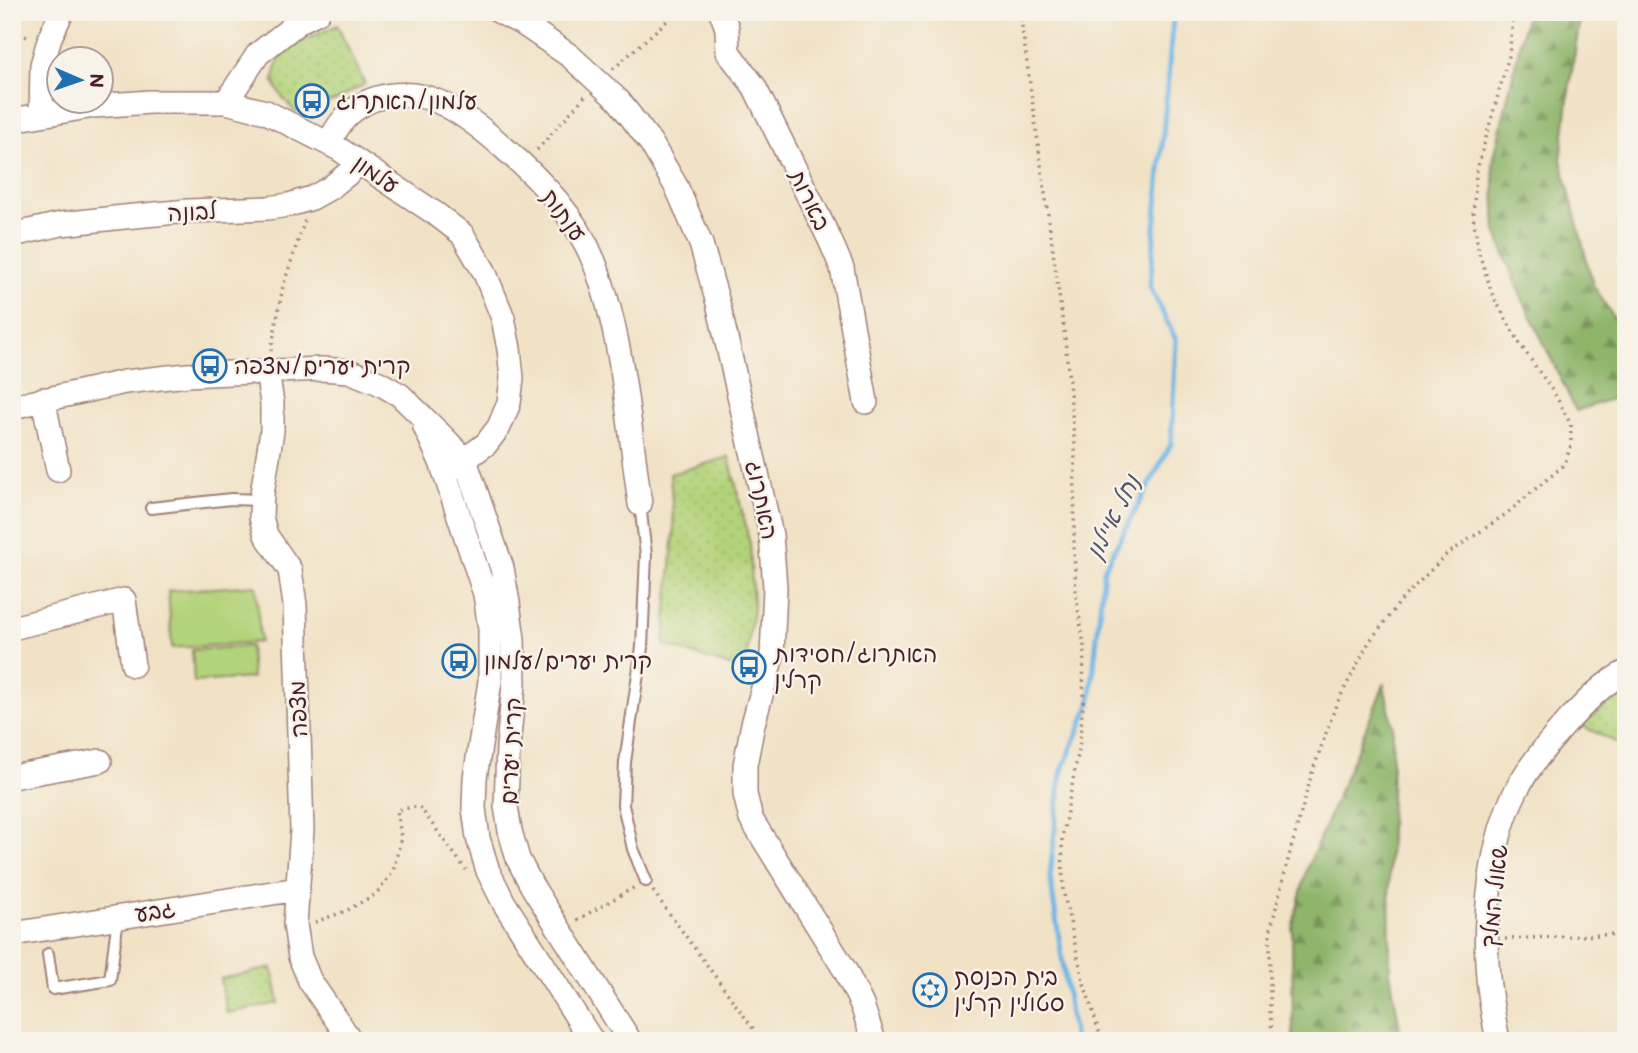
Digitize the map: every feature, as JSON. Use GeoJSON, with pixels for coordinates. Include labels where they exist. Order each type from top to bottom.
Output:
{"type":"FeatureCollection","features":[{"type":"Feature","properties":{"kind":"street"},"geometry":{"type":"LineString","coordinates":[[41,115],[43,65],[50,37],[62,12]]}},
{"type":"Feature","properties":{"kind":"street"},"geometry":{"type":"LineString","coordinates":[[226,102],[258,54],[300,21],[318,12]]}},
{"type":"Feature","properties":{"kind":"street","name":"האתרוג"},"geometry":{"type":"LineString","coordinates":[[500,12],[570,56],[619,101],[651,143],[677,188],[701,244],[718,303],[771,535],[775,587],[772,656],[753,724],[745,765],[745,794],[751,819],[845,970],[862,1005],[874,1041]]}},
{"type":"Feature","properties":{"kind":"street","name":"בארות"},"geometry":{"type":"LineString","coordinates":[[721,12],[727,28],[729,52],[754,86],[842,268],[866,402]]}},
{"type":"Feature","properties":{"kind":"street","name":"ענתות"},"geometry":{"type":"LineString","coordinates":[[328,143],[337,127],[352,111],[371,100],[394,95],[419,96],[440,102],[480,128],[523,165],[561,204],[581,234],[595,264],[609,310],[621,368],[640,503]]}},
{"type":"Feature","properties":{"kind":"street","name":"עלמון"},"geometry":{"type":"LineString","coordinates":[[12,120],[94,106],[150,102],[226,102],[266,112],[357,161],[461,234],[484,271],[503,318],[512,378],[509,403],[499,427],[486,444],[445,474]]}},
{"type":"Feature","properties":{"kind":"street","name":"לבונה"},"geometry":{"type":"LineString","coordinates":[[12,235],[61,224],[188,211],[289,205],[312,198],[330,188],[350,172],[357,161]]}},
{"type":"Feature","properties":{"kind":"street","name":"קרית יערים"},"geometry":{"type":"LineString","coordinates":[[12,407],[125,382],[187,375],[322,369],[349,371],[380,383],[400,395],[444,438],[465,460],[502,568],[513,639],[514,684],[506,806],[518,859],[532,886],[630,1041]]}},
{"type":"Feature","properties":{"kind":"street","name":"מצפה"},"geometry":{"type":"LineString","coordinates":[[267,371],[272,403],[272,431],[261,517],[266,535],[290,570],[295,605],[302,830],[295,924],[300,957],[310,981],[352,1041]]}},
{"type":"Feature","properties":{"kind":"street"},"geometry":{"type":"LineString","coordinates":[[43,399],[58,470]]}},
{"type":"Feature","properties":{"kind":"street","name":"קרית יערים"},"geometry":{"type":"LineString","coordinates":[[416,413],[430,436],[445,474],[485,594],[490,629],[490,681],[475,778],[474,808],[478,838],[488,871],[504,903],[592,1041]]}},
{"type":"Feature","properties":{"kind":"street"},"geometry":{"type":"LineString","coordinates":[[12,628],[124,600],[133,665]]}},
{"type":"Feature","properties":{"kind":"street","name":"שאול המלך"},"geometry":{"type":"LineString","coordinates":[[1498,1041],[1488,975],[1487,939],[1494,857],[1502,825],[1517,788],[1540,754],[1592,695],[1626,672]]}},
{"type":"Feature","properties":{"kind":"street"},"geometry":{"type":"LineString","coordinates":[[12,777],[100,761]]}},
{"type":"Feature","properties":{"kind":"street","name":"גבע"},"geometry":{"type":"LineString","coordinates":[[12,930],[19,933],[298,889]]}},
{"type":"Feature","properties":{"kind":"lane"},"geometry":{"type":"LineString","coordinates":[[151,508],[230,499],[262,500]]}},
{"type":"Feature","properties":{"kind":"lane"},"geometry":{"type":"LineString","coordinates":[[640,503],[646,555],[642,648],[625,762],[623,805],[633,849],[646,881]]}},
{"type":"Feature","properties":{"kind":"lane"},"geometry":{"type":"LineString","coordinates":[[48,954],[53,989],[110,980],[118,917]]}},
{"type":"Feature","properties":{"kind":"path"},"geometry":{"type":"LineString","coordinates":[[1020,12],[1065,338],[1075,447],[1074,549],[1076,596],[1084,646],[1083,704],[1079,749],[1062,838],[1063,890],[1083,980],[1102,1041]]}},
{"type":"Feature","properties":{"kind":"path"},"geometry":{"type":"LineString","coordinates":[[1273,1041],[1270,1012],[1270,932],[1312,773],[1336,705],[1369,642],[1403,598],[1446,555],[1506,514],[1564,465],[1571,446],[1571,425],[1556,396],[1520,344],[1493,296],[1479,253],[1473,216],[1476,173],[1509,55],[1514,12]]}},
{"type":"Feature","properties":{"kind":"path"},"geometry":{"type":"LineString","coordinates":[[267,371],[283,286],[312,198]]}},
{"type":"Feature","properties":{"kind":"path"},"geometry":{"type":"LineString","coordinates":[[295,924],[317,922],[346,911],[376,894],[393,872],[401,838],[397,810],[419,806],[466,870]]}},
{"type":"Feature","properties":{"kind":"path"},"geometry":{"type":"LineString","coordinates":[[560,930],[646,881],[752,1027],[758,1041]]}},
{"type":"Feature","properties":{"kind":"path"},"geometry":{"type":"LineString","coordinates":[[1487,939],[1626,934]]}},
{"type":"Feature","properties":{"kind":"green space"},"geometry":{"type":"Polygon","coordinates":[[[1527,12],[1581,12],[1561,160],[1593,285],[1626,337],[1626,394],[1576,411],[1516,285],[1496,231],[1493,162],[1527,12]]]}},
{"type":"Feature","properties":{"kind":"green space"},"geometry":{"type":"Polygon","coordinates":[[[337,25],[365,84],[336,100],[295,112],[273,81],[279,58],[297,44],[337,25]]]}},
{"type":"Feature","properties":{"kind":"green space"},"geometry":{"type":"Polygon","coordinates":[[[729,457],[750,544],[753,608],[745,671],[664,645],[674,530],[670,474],[729,457]]]}},
{"type":"Feature","properties":{"kind":"green space"},"geometry":{"type":"Polygon","coordinates":[[[256,585],[260,642],[172,648],[168,591],[256,585]]]}},
{"type":"Feature","properties":{"kind":"green space"},"geometry":{"type":"Polygon","coordinates":[[[250,646],[252,678],[194,682],[192,650],[250,646]]]}},
{"type":"Feature","properties":{"kind":"green space"},"geometry":{"type":"Polygon","coordinates":[[[1384,685],[1393,727],[1389,864],[1390,972],[1402,1041],[1293,1041],[1292,928],[1306,871],[1384,685]]]}},
{"type":"Feature","properties":{"kind":"green space"},"geometry":{"type":"Polygon","coordinates":[[[1626,692],[1626,747],[1582,726],[1609,702],[1626,692]]]}},
{"type":"Feature","properties":{"kind":"green space"},"geometry":{"type":"Polygon","coordinates":[[[272,968],[279,1003],[227,1013],[220,979],[272,968]]]}},
{"type":"Feature","properties":{"kind":"waterway","name":"נחל איילון"},"geometry":{"type":"LineString","coordinates":[[1074,1041],[1050,876],[1061,773],[1090,704],[1104,569],[1171,444],[1176,340],[1150,287],[1172,12]]}},
{"type":"Feature","properties":{"kind":"place","name":"עלמון/האתרוג"},"geometry":{"type":"Point","coordinates":[312,101]}},
{"type":"Feature","properties":{"kind":"place","name":"קרית יערים/מצפה"},"geometry":{"type":"Point","coordinates":[210,366]}},
{"type":"Feature","properties":{"kind":"place","name":"קרית יערים/עלמון"},"geometry":{"type":"Point","coordinates":[459,661]}},
{"type":"Feature","properties":{"kind":"place","name":"האתרוג/חסידות קרלין"},"geometry":{"type":"Point","coordinates":[749,667]}},
{"type":"Feature","properties":{"kind":"place","name":"בית הכנסת סטולין קרלין"},"geometry":{"type":"Point","coordinates":[930,990]}}]}
